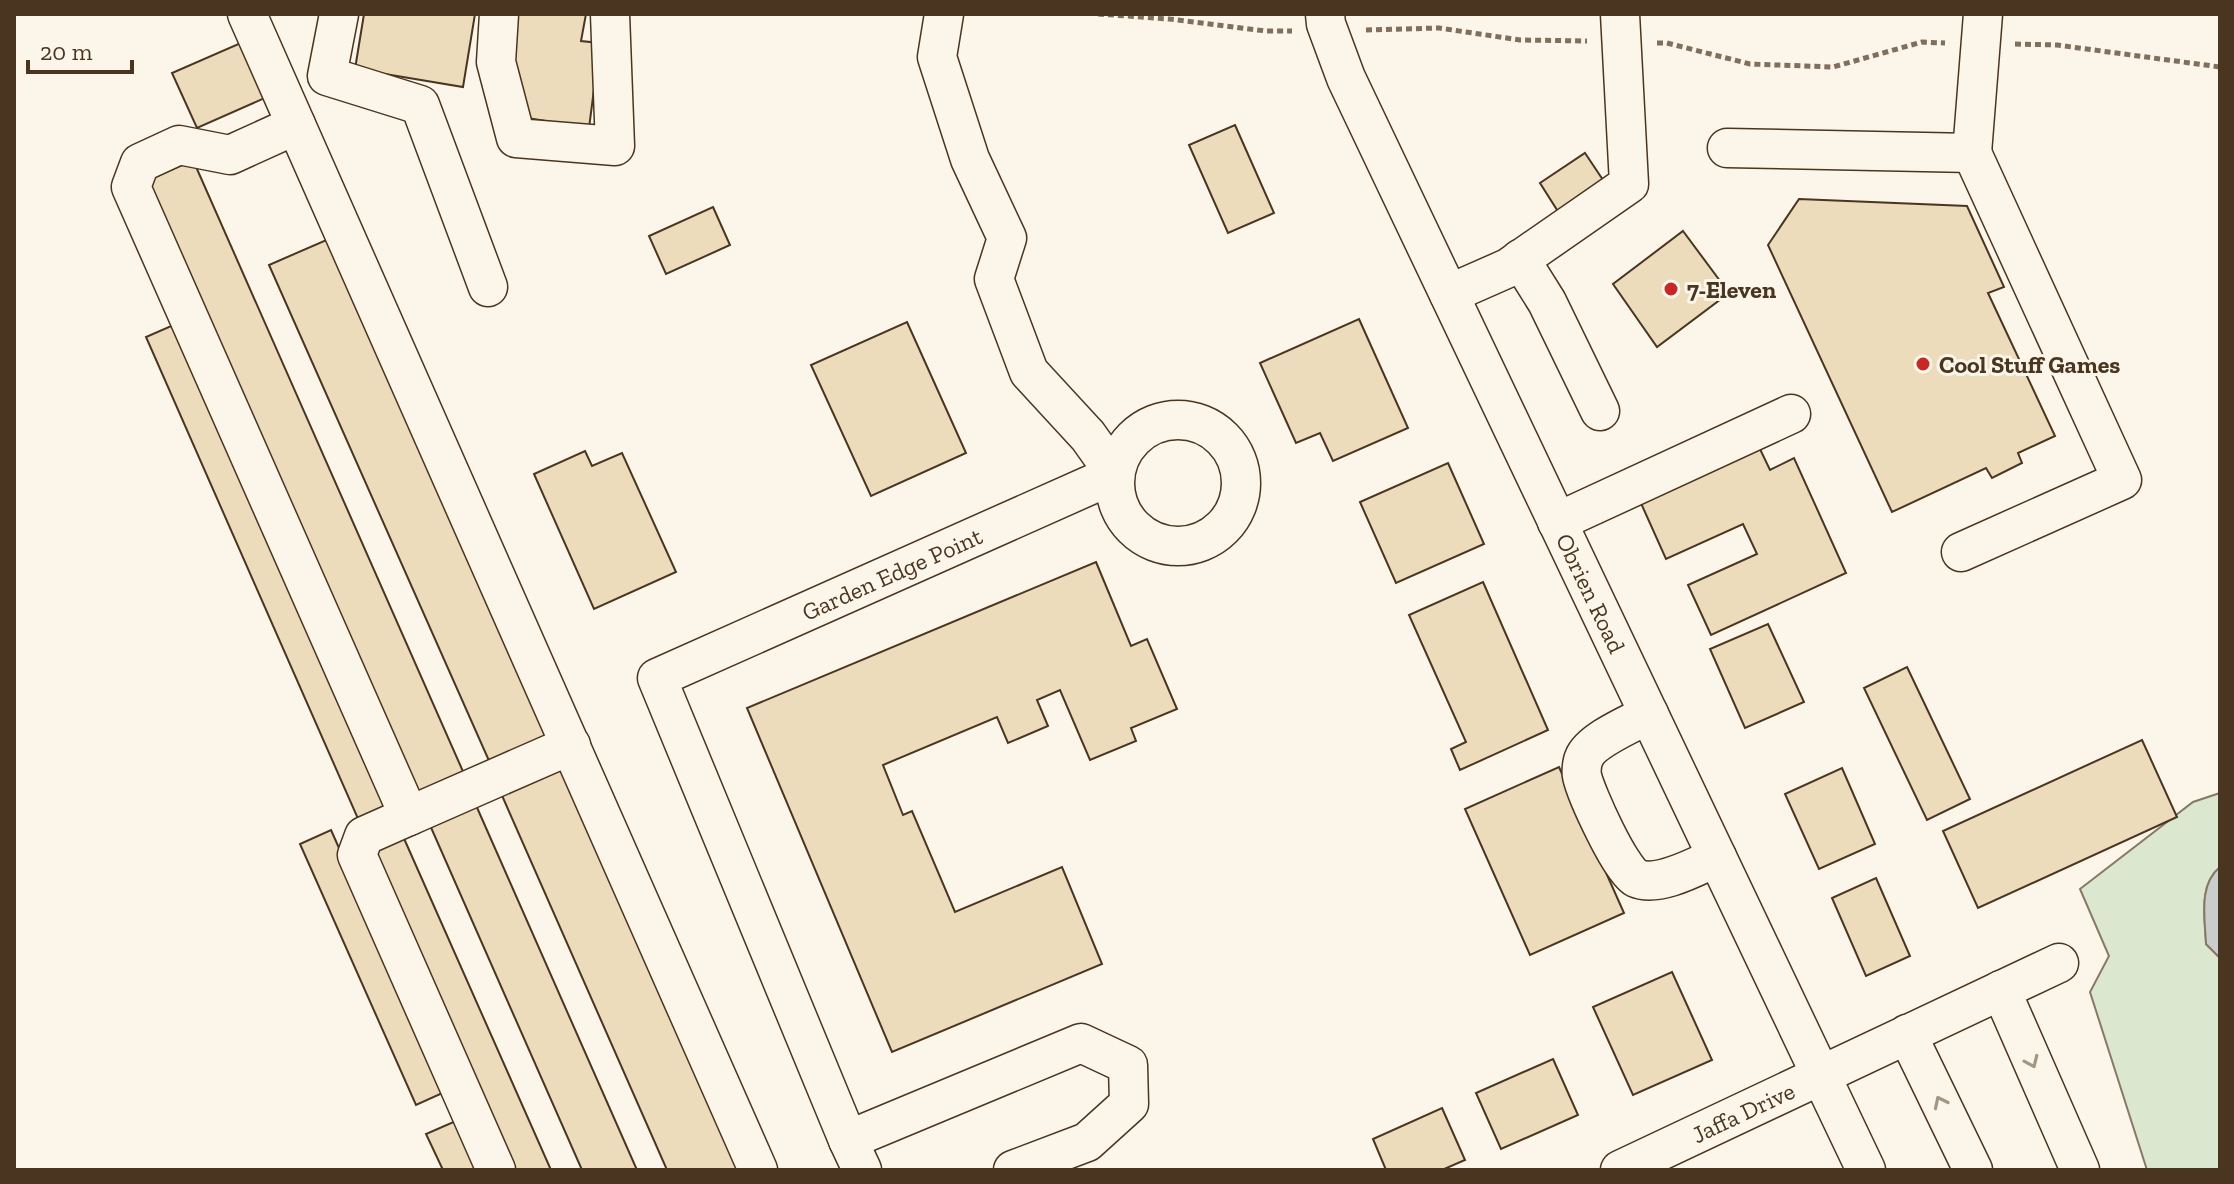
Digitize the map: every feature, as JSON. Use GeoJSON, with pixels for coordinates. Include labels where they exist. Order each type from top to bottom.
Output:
{"type":"FeatureCollection","features":[{"type":"Feature","properties":{"kind":"street"},"geometry":{"type":"LineString","coordinates":[[247,14],[758,1170]]}},
{"type":"Feature","properties":{"kind":"street"},"geometry":{"type":"LineString","coordinates":[[339,14],[327,76],[420,105],[488,287]]}},
{"type":"Feature","properties":{"kind":"street"},"geometry":{"type":"LineString","coordinates":[[499,14],[496,62],[516,138],[615,146],[610,14]]}},
{"type":"Feature","properties":{"kind":"street","name":"Garden Edge Point"},"geometry":{"type":"LineString","coordinates":[[944,14],[937,57],[970,159],[1007,238],[994,279],[1029,372],[1088,436],[1115,474],[657,678],[855,1155],[1081,1043],[1128,1065],[1129,1104],[1087,1142],[1013,1170]]}},
{"type":"Feature","properties":{"kind":"street","name":"Obrien Road"},"geometry":{"type":"LineString","coordinates":[[1325,14],[1346,78],[1866,1170]]}},
{"type":"Feature","properties":{"kind":"street"},"geometry":{"type":"LineString","coordinates":[[1449,294],[1508,268],[1629,184],[1620,14]]}},
{"type":"Feature","properties":{"kind":"street"},"geometry":{"type":"LineString","coordinates":[[1961,552],[2122,480],[1972,153],[1983,14]]}},
{"type":"Feature","properties":{"kind":"street"},"geometry":{"type":"LineString","coordinates":[[296,125],[230,155],[179,145],[140,163],[131,187],[409,816]]}},
{"type":"Feature","properties":{"kind":"street"},"geometry":{"type":"LineString","coordinates":[[1727,148],[1972,153]]}},
{"type":"Feature","properties":{"kind":"street"},"geometry":{"type":"LineString","coordinates":[[1520,259],[1547,302],[1600,411]]}},
{"type":"Feature","properties":{"kind":"street"},"geometry":{"type":"LineString","coordinates":[[1557,522],[1791,414]]}},
{"type":"Feature","properties":{"kind":"street"},"geometry":{"type":"LineString","coordinates":[[1649,714],[1591,748],[1584,758],[1581,774],[1613,849],[1624,867],[1636,878],[1650,880],[1668,878],[1717,857]]}},
{"type":"Feature","properties":{"kind":"street"},"geometry":{"type":"LineString","coordinates":[[496,1170],[357,855],[364,836],[571,745]]}},
{"type":"Feature","properties":{"kind":"street","name":"Jaffa Drive"},"geometry":{"type":"LineString","coordinates":[[1620,1170],[2059,963]]}},
{"type":"Feature","properties":{"kind":"street"},"geometry":{"type":"LineString","coordinates":[[2001,990],[2080,1170]]}},
{"type":"Feature","properties":{"kind":"street"},"geometry":{"type":"LineString","coordinates":[[1907,1034],[1973,1170]]}},
{"type":"Feature","properties":{"kind":"green space"},"geometry":{"type":"Polygon","coordinates":[[[2220,793],[2220,867],[2208,883],[2204,913],[2206,944],[2220,958],[2220,1170],[2147,1170],[2090,992],[2109,956],[2080,889],[2193,802],[2220,793]]]}},
{"type":"Feature","properties":{"kind":"shaded area"},"geometry":{"type":"Polygon","coordinates":[[[2220,867],[2220,958],[2206,944],[2204,913],[2208,883],[2220,867]]]}},
{"type":"Feature","properties":{"kind":"building"},"geometry":{"type":"Polygon","coordinates":[[[364,14],[475,14],[463,87],[355,69],[364,14]]]}},
{"type":"Feature","properties":{"kind":"building"},"geometry":{"type":"Polygon","coordinates":[[[518,14],[586,14],[581,41],[600,43],[589,128],[521,117],[508,63],[518,14]]]}},
{"type":"Feature","properties":{"kind":"building"},"geometry":{"type":"Polygon","coordinates":[[[243,42],[267,97],[197,128],[172,73],[243,42]]]}},
{"type":"Feature","properties":{"kind":"building"},"geometry":{"type":"Polygon","coordinates":[[[1235,125],[1274,213],[1228,233],[1189,145],[1235,125]]]}},
{"type":"Feature","properties":{"kind":"building"},"geometry":{"type":"Polygon","coordinates":[[[1585,153],[1605,183],[1559,213],[1540,183],[1585,153]]]}},
{"type":"Feature","properties":{"kind":"building"},"geometry":{"type":"Polygon","coordinates":[[[193,160],[465,776],[418,796],[147,181],[193,160]]]}},
{"type":"Feature","properties":{"kind":"building","name":"Cool Stuff Games"},"geometry":{"type":"Polygon","coordinates":[[[1799,199],[1967,206],[2004,287],[1988,293],[2055,436],[2018,453],[2022,463],[1992,478],[1986,468],[1892,512],[1768,245],[1799,199]]]}},
{"type":"Feature","properties":{"kind":"building"},"geometry":{"type":"Polygon","coordinates":[[[713,207],[730,245],[666,274],[649,236],[713,207]]]}},
{"type":"Feature","properties":{"kind":"building","name":"7-Eleven"},"geometry":{"type":"Polygon","coordinates":[[[1683,231],[1729,293],[1657,347],[1613,284],[1683,231]]]}},
{"type":"Feature","properties":{"kind":"building"},"geometry":{"type":"Polygon","coordinates":[[[331,238],[552,736],[490,763],[269,265],[331,238]]]}},
{"type":"Feature","properties":{"kind":"building"},"geometry":{"type":"Polygon","coordinates":[[[1359,319],[1408,428],[1333,461],[1320,433],[1296,443],[1260,363],[1359,319]]]}},
{"type":"Feature","properties":{"kind":"building"},"geometry":{"type":"Polygon","coordinates":[[[907,322],[966,453],[871,496],[811,365],[907,322]]]}},
{"type":"Feature","properties":{"kind":"building"},"geometry":{"type":"Polygon","coordinates":[[[178,323],[391,806],[359,821],[146,337],[178,323]]]}},
{"type":"Feature","properties":{"kind":"building"},"geometry":{"type":"Polygon","coordinates":[[[1759,447],[1770,470],[1794,458],[1846,573],[1711,635],[1688,585],[1757,554],[1743,524],[1666,559],[1640,501],[1759,447]]]}},
{"type":"Feature","properties":{"kind":"building"},"geometry":{"type":"Polygon","coordinates":[[[585,451],[592,466],[622,453],[676,572],[594,609],[534,474],[585,451]]]}},
{"type":"Feature","properties":{"kind":"building"},"geometry":{"type":"Polygon","coordinates":[[[1448,463],[1484,544],[1396,583],[1360,502],[1448,463]]]}},
{"type":"Feature","properties":{"kind":"building"},"geometry":{"type":"Polygon","coordinates":[[[1096,562],[1131,646],[1147,639],[1177,709],[1131,728],[1136,741],[1090,760],[1060,690],[1037,700],[1048,726],[1008,743],[997,717],[883,765],[903,815],[912,811],[955,912],[1062,867],[1102,964],[892,1052],[747,708],[1096,562]]]}},
{"type":"Feature","properties":{"kind":"building"},"geometry":{"type":"Polygon","coordinates":[[[1483,582],[1548,730],[1460,770],[1451,749],[1466,742],[1409,615],[1483,582]]]}},
{"type":"Feature","properties":{"kind":"building"},"geometry":{"type":"Polygon","coordinates":[[[1768,624],[1804,702],[1745,728],[1710,649],[1768,624]]]}},
{"type":"Feature","properties":{"kind":"building"},"geometry":{"type":"Polygon","coordinates":[[[1907,667],[1970,799],[1927,820],[1864,688],[1907,667]]]}},
{"type":"Feature","properties":{"kind":"building"},"geometry":{"type":"Polygon","coordinates":[[[2142,740],[2177,817],[1978,908],[1943,831],[2142,740]]]}},
{"type":"Feature","properties":{"kind":"building"},"geometry":{"type":"Polygon","coordinates":[[[563,764],[742,1170],[667,1170],[500,791],[563,764]]]}},
{"type":"Feature","properties":{"kind":"building"},"geometry":{"type":"Polygon","coordinates":[[[1559,767],[1624,913],[1530,955],[1465,809],[1559,767]]]}},
{"type":"Feature","properties":{"kind":"building"},"geometry":{"type":"Polygon","coordinates":[[[1842,768],[1875,844],[1819,869],[1785,794],[1842,768]]]}},
{"type":"Feature","properties":{"kind":"building"},"geometry":{"type":"Polygon","coordinates":[[[475,803],[637,1170],[582,1170],[429,823],[475,803]]]}},
{"type":"Feature","properties":{"kind":"building"},"geometry":{"type":"Polygon","coordinates":[[[331,830],[447,1091],[416,1105],[300,844],[331,830]]]}},
{"type":"Feature","properties":{"kind":"building"},"geometry":{"type":"Polygon","coordinates":[[[402,834],[551,1170],[512,1170],[370,848],[402,834]]]}},
{"type":"Feature","properties":{"kind":"building"},"geometry":{"type":"Polygon","coordinates":[[[1876,878],[1910,956],[1866,976],[1832,898],[1876,878]]]}},
{"type":"Feature","properties":{"kind":"building"},"geometry":{"type":"Polygon","coordinates":[[[1672,972],[1712,1060],[1633,1095],[1593,1007],[1672,972]]]}},
{"type":"Feature","properties":{"kind":"building"},"geometry":{"type":"Polygon","coordinates":[[[1553,1059],[1578,1115],[1501,1149],[1476,1093],[1553,1059]]]}},
{"type":"Feature","properties":{"kind":"building"},"geometry":{"type":"Polygon","coordinates":[[[1442,1108],[1465,1160],[1442,1170],[1386,1170],[1373,1139],[1442,1108]]]}},
{"type":"Feature","properties":{"kind":"building"},"geometry":{"type":"Polygon","coordinates":[[[458,1120],[480,1170],[443,1170],[426,1134],[458,1120]]]}},
{"type":"Feature","properties":{"kind":"place","name":"7-Eleven"},"geometry":{"type":"Point","coordinates":[1671,289]}},
{"type":"Feature","properties":{"kind":"place","name":"Cool Stuff Games"},"geometry":{"type":"Point","coordinates":[1923,364]}}]}
